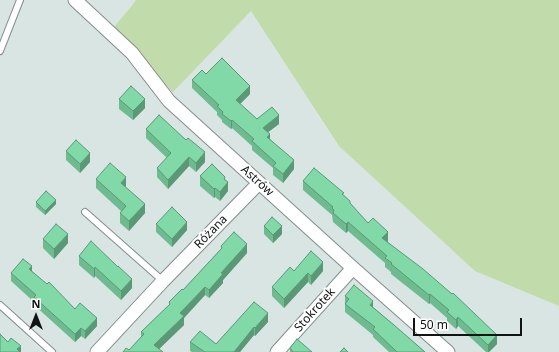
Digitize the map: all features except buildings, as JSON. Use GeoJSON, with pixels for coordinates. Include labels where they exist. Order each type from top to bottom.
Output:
{"type":"FeatureCollection","features":[{"type":"Feature","properties":{"kind":"street","name":"Astrów"},"geometry":{"type":"LineString","coordinates":[[75,0],[132,53],[169,101],[448,352]]}},
{"type":"Feature","properties":{"kind":"street","name":"Różana"},"geometry":{"type":"LineString","coordinates":[[97,352],[163,281],[259,183]]}},
{"type":"Feature","properties":{"kind":"street","name":"Stokrotek"},"geometry":{"type":"LineString","coordinates":[[276,352],[353,268]]}},
{"type":"Feature","properties":{"kind":"lane"},"geometry":{"type":"LineString","coordinates":[[0,51],[20,0]]}},
{"type":"Feature","properties":{"kind":"lane"},"geometry":{"type":"LineString","coordinates":[[85,212],[163,281]]}},
{"type":"Feature","properties":{"kind":"lane"},"geometry":{"type":"LineString","coordinates":[[0,306],[52,352]]}},
{"type":"Feature","properties":{"kind":"green space"},"geometry":{"type":"Polygon","coordinates":[[[136,0],[559,0],[559,306],[475,271],[339,146],[251,11],[173,92],[110,32],[136,0]]]}}]}
